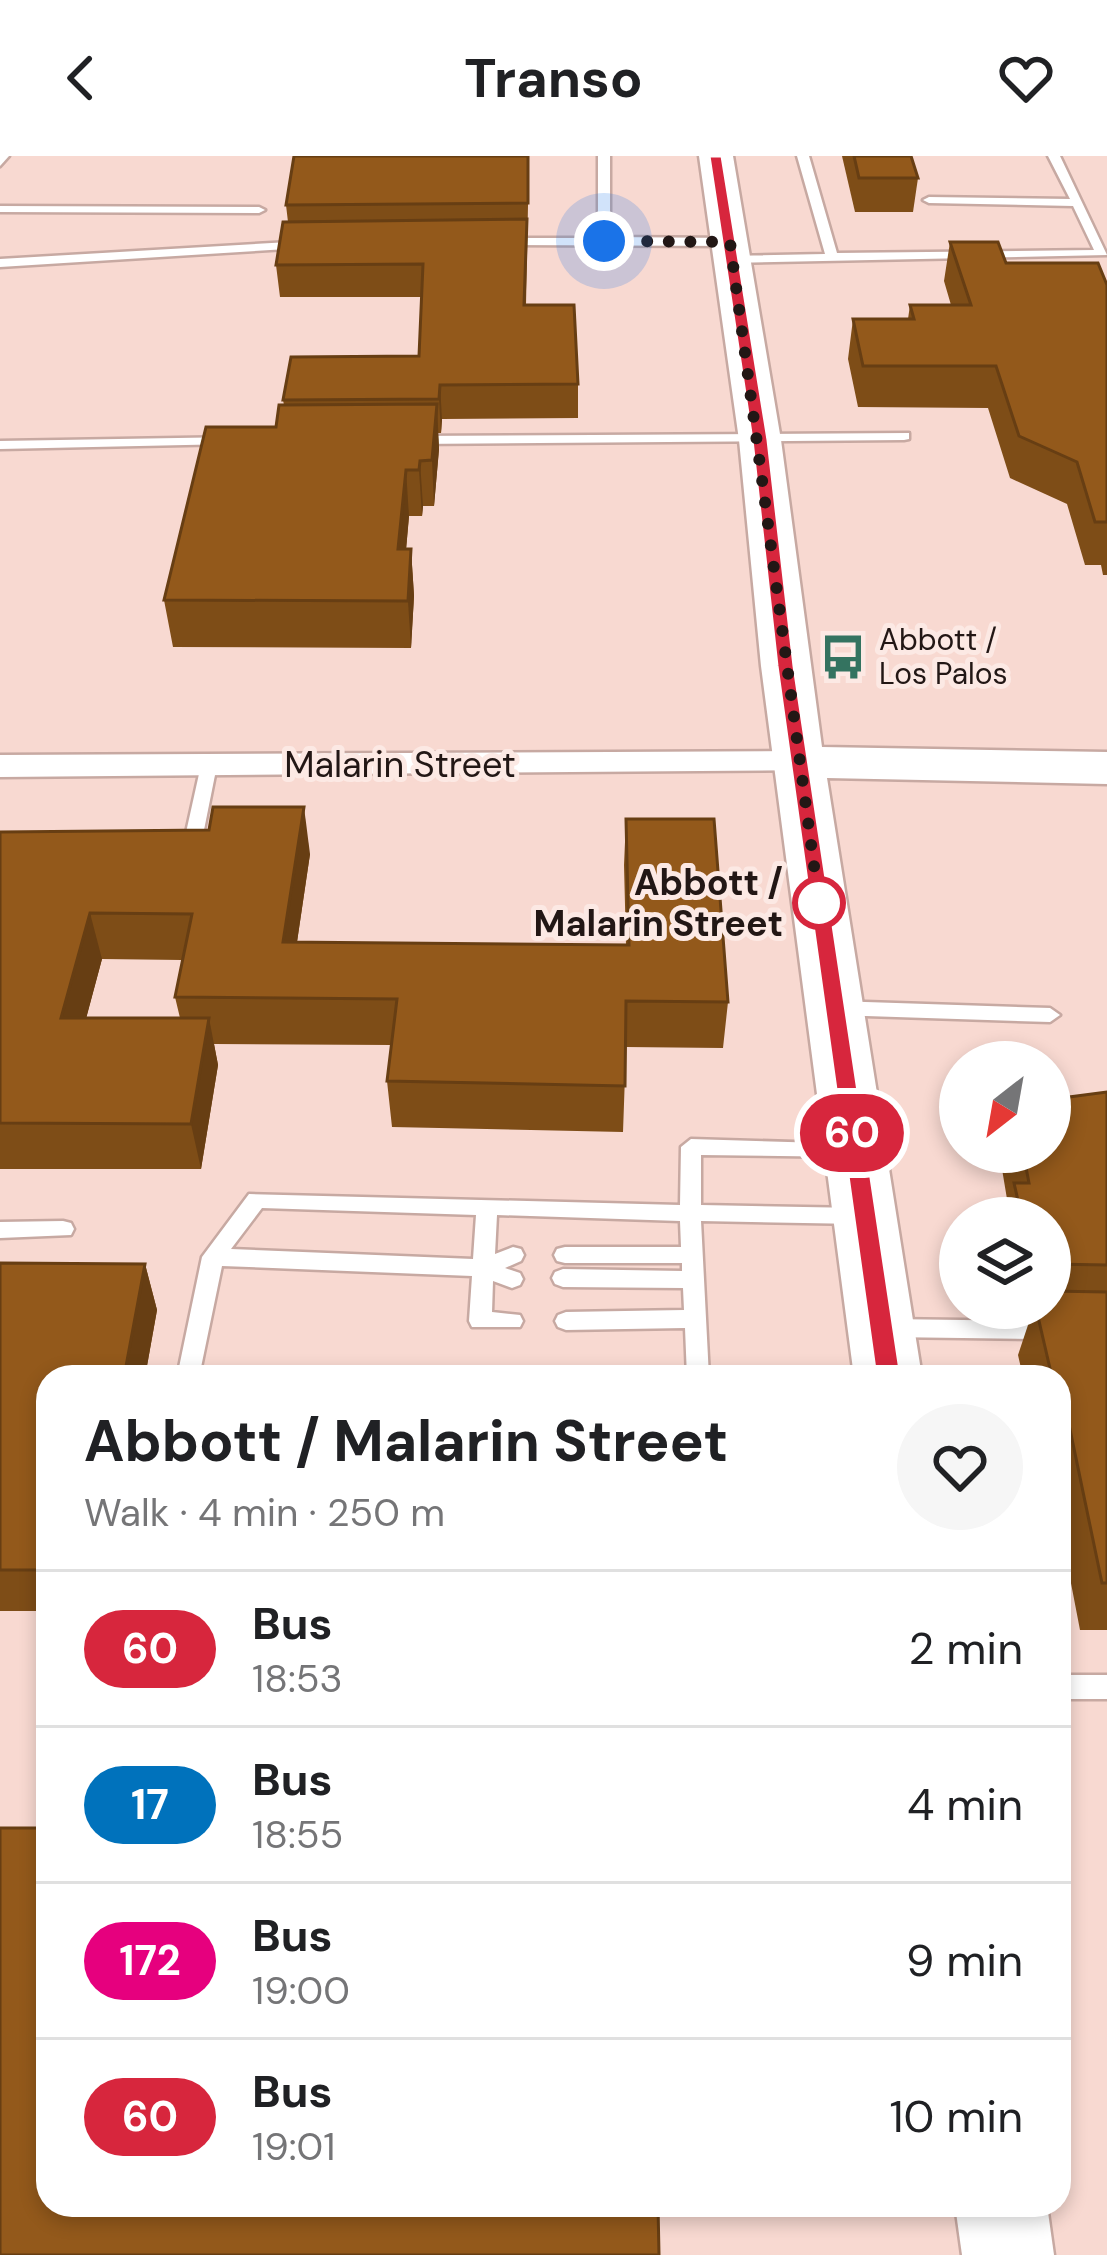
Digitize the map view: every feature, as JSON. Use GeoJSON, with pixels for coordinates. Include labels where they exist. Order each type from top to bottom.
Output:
{"type":"FeatureCollection","features":[{"type":"Feature","properties":{"kind":"main road"},"geometry":{"type":"LineString","coordinates":[[716,156],[760,440],[799,762],[885,1353]]}},
{"type":"Feature","properties":{"kind":"main road"},"geometry":{"type":"LineString","coordinates":[[799,762],[1107,768]]}},
{"type":"Feature","properties":{"kind":"main road"},"geometry":{"type":"LineString","coordinates":[[1003,2217],[1008,2255]]}},
{"type":"Feature","properties":{"kind":"street","name":"Malarin Street"},"geometry":{"type":"LineString","coordinates":[[0,766],[799,762]]}},
{"type":"Feature","properties":{"kind":"lane"},"geometry":{"type":"LineString","coordinates":[[604,156],[604,241]]}},
{"type":"Feature","properties":{"kind":"lane"},"geometry":{"type":"LineString","coordinates":[[803,156],[832,257]]}},
{"type":"Feature","properties":{"kind":"lane"},"geometry":{"type":"LineString","coordinates":[[490,242],[604,241],[832,257],[1102,254],[1054,156]]}},
{"type":"Feature","properties":{"kind":"lane"},"geometry":{"type":"LineString","coordinates":[[929,200],[1077,203]]}},
{"type":"Feature","properties":{"kind":"lane"},"geometry":{"type":"LineString","coordinates":[[0,209],[259,210]]}},
{"type":"Feature","properties":{"kind":"lane"},"geometry":{"type":"LineString","coordinates":[[0,263],[308,244]]}},
{"type":"Feature","properties":{"kind":"lane"},"geometry":{"type":"LineString","coordinates":[[400,440],[904,436]]}},
{"type":"Feature","properties":{"kind":"lane"},"geometry":{"type":"LineString","coordinates":[[0,446],[259,440]]}},
{"type":"Feature","properties":{"kind":"lane"},"geometry":{"type":"LineString","coordinates":[[190,855],[209,765]]}},
{"type":"Feature","properties":{"kind":"lane"},"geometry":{"type":"LineString","coordinates":[[835,1008],[1050,1015]]}},
{"type":"Feature","properties":{"kind":"lane"},"geometry":{"type":"LineString","coordinates":[[697,1365],[690,1255],[691,1147],[854,1150]]}},
{"type":"Feature","properties":{"kind":"lane"},"geometry":{"type":"LineString","coordinates":[[190,1365],[213,1257],[256,1200],[865,1216]]}},
{"type":"Feature","properties":{"kind":"lane"},"geometry":{"type":"LineString","coordinates":[[487,1206],[480,1322],[512,1321]]}},
{"type":"Feature","properties":{"kind":"lane"},"geometry":{"type":"LineString","coordinates":[[0,1229],[63,1229]]}},
{"type":"Feature","properties":{"kind":"lane"},"geometry":{"type":"LineString","coordinates":[[483,1268],[513,1255]]}},
{"type":"Feature","properties":{"kind":"lane"},"geometry":{"type":"LineString","coordinates":[[566,1255],[690,1255]]}},
{"type":"Feature","properties":{"kind":"lane"},"geometry":{"type":"LineString","coordinates":[[213,1257],[483,1268],[512,1279]]}},
{"type":"Feature","properties":{"kind":"lane"},"geometry":{"type":"LineString","coordinates":[[563,1279],[692,1280]]}},
{"type":"Feature","properties":{"kind":"lane"},"geometry":{"type":"LineString","coordinates":[[566,1321],[695,1318]]}},
{"type":"Feature","properties":{"kind":"lane"},"geometry":{"type":"LineString","coordinates":[[885,1353],[1107,1330]]}},
{"type":"Feature","properties":{"kind":"lane"},"geometry":{"type":"LineString","coordinates":[[1071,1687],[1107,1687]]}},
{"type":"Feature","properties":{"kind":"building"},"geometry":{"type":"Polygon","coordinates":[[[294,156],[528,156],[528,203],[286,205],[294,156]]]}},
{"type":"Feature","properties":{"kind":"building"},"geometry":{"type":"Polygon","coordinates":[[[854,156],[911,156],[918,178],[859,178],[854,156]]]}},
{"type":"Feature","properties":{"kind":"building"},"geometry":{"type":"Polygon","coordinates":[[[527,219],[524,305],[574,305],[578,384],[440,385],[439,399],[283,400],[291,357],[419,356],[423,264],[276,265],[283,222],[527,219]]]}},
{"type":"Feature","properties":{"kind":"building"},"geometry":{"type":"Polygon","coordinates":[[[950,242],[998,242],[1006,263],[1098,263],[1107,285],[1107,522],[1095,522],[1077,462],[1019,436],[996,366],[863,366],[853,319],[914,319],[910,305],[971,305],[950,242]]]}},
{"type":"Feature","properties":{"kind":"building"},"geometry":{"type":"Polygon","coordinates":[[[437,404],[432,460],[420,461],[419,470],[406,470],[398,549],[411,549],[408,601],[164,600],[206,427],[276,427],[279,405],[437,404]]]}},
{"type":"Feature","properties":{"kind":"building"},"geometry":{"type":"Polygon","coordinates":[[[213,807],[304,807],[283,942],[629,945],[626,819],[714,819],[728,1002],[626,1001],[625,1086],[387,1081],[397,999],[175,997],[192,914],[90,913],[61,1018],[209,1018],[191,1124],[0,1123],[0,832],[209,830],[213,807]]]}},
{"type":"Feature","properties":{"kind":"building"},"geometry":{"type":"Polygon","coordinates":[[[1107,1092],[1107,1265],[1071,1264],[1071,1197],[1017,1197],[1014,1183],[1029,1183],[1027,1173],[1071,1173],[1071,1097],[1107,1092]]]}},
{"type":"Feature","properties":{"kind":"building"},"geometry":{"type":"Polygon","coordinates":[[[0,1263],[145,1264],[126,1365],[36,1365],[36,1570],[0,1570],[0,1263]]]}},
{"type":"Feature","properties":{"kind":"building"},"geometry":{"type":"Polygon","coordinates":[[[1071,1291],[1107,1292],[1107,1583],[1102,1583],[1071,1434],[1071,1365],[1049,1365],[1041,1329],[1071,1329],[1071,1291]]]}},
{"type":"Feature","properties":{"kind":"building"},"geometry":{"type":"Polygon","coordinates":[[[0,1828],[36,1828],[36,2217],[658,2217],[659,2255],[0,2255],[0,1828]]]}},
{"type":"Feature","properties":{"kind":"bus line","name":"60"},"geometry":{"type":"LineString","coordinates":[[716,156],[760,440],[785,666],[886,1365]]}},
{"type":"Feature","properties":{"kind":"place","name":"Abbott / Los Palos"},"geometry":{"type":"Point","coordinates":[843,657]}},
{"type":"Feature","properties":{"kind":"place","name":"Abbott / Malarin Street"},"geometry":{"type":"Point","coordinates":[819,903]}},
{"type":"Feature","properties":{"kind":"route"},"geometry":{"type":"LineString","coordinates":[[604,241],[730,242],[819,903]]}}]}
